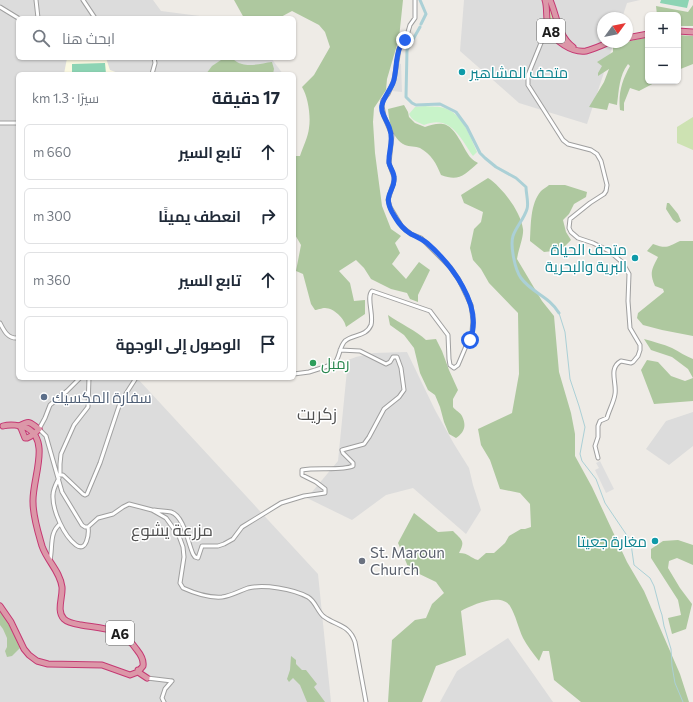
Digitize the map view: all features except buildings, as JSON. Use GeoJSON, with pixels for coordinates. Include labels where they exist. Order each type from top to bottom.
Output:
{"type":"FeatureCollection","features":[{"type":"Feature","properties":{"kind":"highway","name":"A8"},"geometry":{"type":"LineString","coordinates":[[545,0],[548,27],[566,46],[577,50],[588,50],[597,47]]}},
{"type":"Feature","properties":{"kind":"highway","name":"A8"},"geometry":{"type":"LineString","coordinates":[[550,0],[567,43],[577,50]]}},
{"type":"Feature","properties":{"kind":"highway"},"geometry":{"type":"LineString","coordinates":[[681,31],[693,32]]}},
{"type":"Feature","properties":{"kind":"highway"},"geometry":{"type":"LineString","coordinates":[[633,37],[645,35]]}},
{"type":"Feature","properties":{"kind":"highway"},"geometry":{"type":"LineString","coordinates":[[24,435],[27,438],[29,430],[30,423],[25,422],[29,430]]}},
{"type":"Feature","properties":{"kind":"highway"},"geometry":{"type":"LineString","coordinates":[[2,426],[29,430]]}},
{"type":"Feature","properties":{"kind":"highway","name":"A6"},"geometry":{"type":"LineString","coordinates":[[0,606],[11,622],[24,649],[35,660],[48,664],[100,664],[130,675],[139,672],[143,665],[141,656],[131,641],[124,635],[114,630],[69,622],[62,618],[60,611],[62,592],[61,582],[42,545],[34,511],[33,495],[38,463],[38,449],[37,441],[29,430]]}},
{"type":"Feature","properties":{"kind":"highway"},"geometry":{"type":"LineString","coordinates":[[139,672],[147,678]]}},
{"type":"Feature","properties":{"kind":"street"},"geometry":{"type":"LineString","coordinates":[[36,0],[38,16]]}},
{"type":"Feature","properties":{"kind":"street"},"geometry":{"type":"LineString","coordinates":[[83,0],[94,16]]}},
{"type":"Feature","properties":{"kind":"street"},"geometry":{"type":"LineString","coordinates":[[296,374],[309,372],[334,364],[340,350],[347,340],[362,334],[370,326],[372,312],[369,295],[373,291],[430,311],[448,335],[448,359],[450,365],[454,368],[458,365],[472,332],[474,320],[472,310],[459,280],[445,261],[429,244],[402,227],[390,207],[388,200],[394,181],[389,163],[392,139],[382,106],[383,100],[388,94],[394,80],[399,49],[406,39],[410,25],[415,18],[415,0]]}},
{"type":"Feature","properties":{"kind":"street"},"geometry":{"type":"LineString","coordinates":[[0,7],[16,17]]}},
{"type":"Feature","properties":{"kind":"street"},"geometry":{"type":"LineString","coordinates":[[548,17],[543,38],[528,75],[528,85],[563,140],[568,144],[590,150],[598,155],[607,182],[606,191],[573,216],[570,219],[569,228],[574,235],[610,251],[626,267],[629,275],[628,301],[630,327],[640,347],[639,353],[634,361],[631,363],[621,361],[615,368],[613,379],[615,394],[607,418],[600,422],[598,426],[598,436],[595,448],[598,458]]}},
{"type":"Feature","properties":{"kind":"street"},"geometry":{"type":"LineString","coordinates":[[543,38],[548,34],[560,38],[562,33]]}},
{"type":"Feature","properties":{"kind":"street"},"geometry":{"type":"LineString","coordinates":[[153,72],[155,64],[154,60]]}},
{"type":"Feature","properties":{"kind":"street"},"geometry":{"type":"LineString","coordinates":[[0,123],[16,123]]}},
{"type":"Feature","properties":{"kind":"street"},"geometry":{"type":"LineString","coordinates":[[0,320],[8,334]]}},
{"type":"Feature","properties":{"kind":"street"},"geometry":{"type":"LineString","coordinates":[[0,323],[8,334],[13,338],[16,338]]}},
{"type":"Feature","properties":{"kind":"street"},"geometry":{"type":"LineString","coordinates":[[87,527],[96,519],[113,514],[128,504],[171,513],[176,516],[184,527],[193,554],[198,558],[200,557],[202,546],[218,546],[224,544],[233,539],[242,527],[278,504],[304,496],[325,493],[326,490],[320,485],[302,475],[302,470],[345,468],[353,466],[342,450],[364,444],[384,409],[399,397],[404,390],[401,368],[397,357],[393,357],[388,363],[384,364],[360,351],[340,350]]}},
{"type":"Feature","properties":{"kind":"street"},"geometry":{"type":"LineString","coordinates":[[29,430],[44,420],[50,406],[78,380]]}},
{"type":"Feature","properties":{"kind":"street"},"geometry":{"type":"LineString","coordinates":[[87,527],[88,532],[86,544],[79,546],[72,541],[61,525],[52,497],[59,476],[61,454],[73,426],[88,407],[89,380]]}},
{"type":"Feature","properties":{"kind":"street"},"geometry":{"type":"LineString","coordinates":[[59,476],[64,475],[83,494],[86,494],[100,463],[120,403],[135,380]]}},
{"type":"Feature","properties":{"kind":"street"},"geometry":{"type":"LineString","coordinates":[[29,430],[46,435],[59,476],[62,492],[80,523],[87,527]]}},
{"type":"Feature","properties":{"kind":"street"},"geometry":{"type":"LineString","coordinates":[[152,510],[169,520],[180,539],[184,557],[180,583],[183,588],[204,595],[218,597],[226,596],[250,588],[275,587],[309,598],[324,616],[347,629],[352,634],[355,642],[366,702]]}},
{"type":"Feature","properties":{"kind":"street"},"geometry":{"type":"LineString","coordinates":[[49,558],[52,550],[52,536],[55,529],[61,525]]}},
{"type":"Feature","properties":{"kind":"street"},"geometry":{"type":"LineString","coordinates":[[147,678],[172,680],[164,692],[162,698],[164,702]]}},
{"type":"Feature","properties":{"kind":"shaded area"},"geometry":{"type":"Polygon","coordinates":[[[0,0],[153,0],[161,11],[200,16],[16,16],[16,60],[272,60],[282,72],[16,72],[16,380],[139,380],[318,574],[331,702],[0,702],[0,0]]]}},
{"type":"Feature","properties":{"kind":"shaded area"},"geometry":{"type":"Polygon","coordinates":[[[464,0],[640,0],[627,3],[624,12],[597,12],[597,48],[612,48],[587,124],[519,103],[460,51],[464,0]]]}},
{"type":"Feature","properties":{"kind":"shaded area"},"geometry":{"type":"Polygon","coordinates":[[[67,60],[107,60],[110,70],[116,72],[64,72],[67,60]]]}},
{"type":"Feature","properties":{"kind":"shaded area"},"geometry":{"type":"Polygon","coordinates":[[[397,63],[401,64],[402,92],[392,91],[397,63]]]}},
{"type":"Feature","properties":{"kind":"shaded area"},"geometry":{"type":"Polygon","coordinates":[[[407,352],[435,410],[469,468],[481,510],[466,534],[413,488],[386,495],[352,520],[307,498],[338,461],[348,360],[374,353],[407,352]]]}},
{"type":"Feature","properties":{"kind":"shaded area"},"geometry":{"type":"Polygon","coordinates":[[[693,412],[693,446],[669,465],[646,449],[666,421],[693,412]]]}},
{"type":"Feature","properties":{"kind":"shaded area"},"geometry":{"type":"Polygon","coordinates":[[[600,461],[614,489],[606,493],[595,470],[599,468],[596,463],[600,461]]]}},
{"type":"Feature","properties":{"kind":"shaded area"},"geometry":{"type":"Polygon","coordinates":[[[508,638],[553,702],[440,702],[457,671],[508,638]]]}},
{"type":"Feature","properties":{"kind":"green space"},"geometry":{"type":"Polygon","coordinates":[[[234,0],[403,0],[399,38],[387,79],[386,90],[374,108],[373,122],[375,153],[382,206],[391,229],[401,236],[395,243],[400,253],[392,264],[406,279],[419,262],[430,270],[418,295],[418,302],[410,299],[407,293],[391,289],[371,279],[364,268],[356,260],[339,271],[350,283],[354,301],[365,300],[365,314],[346,327],[344,321],[332,310],[325,308],[315,310],[311,304],[303,274],[296,271],[301,245],[296,236],[296,156],[300,156],[307,138],[310,118],[306,96],[302,87],[314,75],[330,47],[325,32],[319,25],[292,11],[283,16],[243,16],[234,0]]]}},
{"type":"Feature","properties":{"kind":"green space"},"geometry":{"type":"Polygon","coordinates":[[[661,0],[689,0],[687,8],[660,3],[661,0]]]}},
{"type":"Feature","properties":{"kind":"green space"},"geometry":{"type":"Polygon","coordinates":[[[547,1],[552,10],[561,36],[559,38],[551,27],[547,1]]]}},
{"type":"Feature","properties":{"kind":"green space"},"geometry":{"type":"Polygon","coordinates":[[[693,5],[693,26],[681,26],[681,12],[657,12],[656,6],[688,12],[693,5]]]}},
{"type":"Feature","properties":{"kind":"green space"},"geometry":{"type":"Polygon","coordinates":[[[681,35],[693,36],[693,64],[681,69],[681,35]]]}},
{"type":"Feature","properties":{"kind":"green space"},"geometry":{"type":"Polygon","coordinates":[[[645,38],[645,84],[652,84],[639,91],[630,88],[624,103],[624,111],[620,110],[620,93],[630,66],[628,64],[621,78],[617,105],[609,103],[607,110],[589,107],[604,82],[609,69],[598,76],[602,66],[597,62],[613,52],[613,48],[633,48],[633,40],[645,38]]]}},
{"type":"Feature","properties":{"kind":"green space"},"geometry":{"type":"Polygon","coordinates":[[[221,60],[234,60],[246,65],[272,62],[274,69],[273,72],[208,72],[212,66],[221,60]]]}},
{"type":"Feature","properties":{"kind":"green space"},"geometry":{"type":"Polygon","coordinates":[[[105,63],[106,72],[72,72],[72,64],[105,63]]]}},
{"type":"Feature","properties":{"kind":"green space"},"geometry":{"type":"Polygon","coordinates":[[[404,105],[409,117],[415,123],[425,127],[443,124],[452,129],[471,158],[478,163],[461,176],[452,178],[441,175],[428,153],[418,147],[405,145],[397,139],[394,134],[390,124],[388,109],[404,105]]]}},
{"type":"Feature","properties":{"kind":"green space"},"geometry":{"type":"Polygon","coordinates":[[[415,107],[442,107],[456,115],[465,126],[477,152],[473,156],[459,135],[448,125],[433,122],[424,125],[415,121],[409,114],[415,107]]]}},
{"type":"Feature","properties":{"kind":"green space"},"geometry":{"type":"Polygon","coordinates":[[[693,117],[693,150],[677,143],[677,127],[693,117]]]}},
{"type":"Feature","properties":{"kind":"green space"},"geometry":{"type":"Polygon","coordinates":[[[488,178],[505,194],[519,215],[523,232],[517,259],[542,301],[554,316],[559,372],[571,413],[575,434],[575,456],[592,487],[627,562],[644,591],[680,674],[689,702],[581,702],[554,680],[549,651],[543,651],[539,661],[523,638],[510,606],[506,602],[493,600],[479,603],[461,611],[466,655],[436,666],[422,702],[388,702],[392,640],[415,620],[426,618],[432,604],[444,593],[436,582],[409,569],[398,543],[414,513],[438,532],[453,531],[462,541],[462,546],[459,553],[478,560],[486,553],[494,553],[505,543],[509,536],[521,529],[531,527],[530,504],[520,493],[500,489],[490,460],[481,445],[478,429],[512,413],[519,374],[518,313],[489,283],[481,269],[473,260],[470,248],[474,229],[481,222],[483,212],[464,203],[461,195],[488,178]]]}},
{"type":"Feature","properties":{"kind":"green space"},"geometry":{"type":"Polygon","coordinates":[[[549,185],[565,185],[587,192],[586,197],[574,204],[569,214],[563,220],[566,232],[571,240],[559,249],[544,252],[530,241],[531,222],[537,196],[549,185]]]}},
{"type":"Feature","properties":{"kind":"green space"},"geometry":{"type":"Polygon","coordinates":[[[667,203],[669,203],[678,214],[681,221],[677,223],[673,220],[666,209],[667,203]]]}},
{"type":"Feature","properties":{"kind":"green space"},"geometry":{"type":"Polygon","coordinates":[[[680,241],[693,241],[693,336],[643,325],[637,318],[638,313],[664,292],[663,289],[655,286],[652,278],[653,268],[658,257],[647,251],[653,244],[667,247],[680,241]]]}},
{"type":"Feature","properties":{"kind":"green space"},"geometry":{"type":"Polygon","coordinates":[[[388,315],[418,333],[426,340],[436,339],[458,390],[453,399],[453,407],[464,420],[464,429],[456,438],[449,434],[435,395],[428,390],[420,373],[414,348],[404,335],[390,325],[388,315]]]}},
{"type":"Feature","properties":{"kind":"green space"},"geometry":{"type":"Polygon","coordinates":[[[644,339],[675,349],[693,359],[693,378],[688,369],[672,357],[651,350],[644,339]]]}},
{"type":"Feature","properties":{"kind":"green space"},"geometry":{"type":"Polygon","coordinates":[[[647,360],[658,362],[671,376],[685,381],[693,378],[693,401],[654,404],[641,370],[647,360]]]}},
{"type":"Feature","properties":{"kind":"green space"},"geometry":{"type":"Polygon","coordinates":[[[678,540],[693,545],[693,565],[677,558],[669,561],[668,568],[692,604],[686,629],[672,634],[668,618],[681,615],[678,600],[651,558],[651,549],[663,541],[678,540]]]}},
{"type":"Feature","properties":{"kind":"green space"},"geometry":{"type":"Polygon","coordinates":[[[0,611],[8,623],[20,648],[12,656],[7,657],[5,651],[7,647],[7,638],[0,625],[0,611]]]}},
{"type":"Feature","properties":{"kind":"green space"},"geometry":{"type":"Polygon","coordinates":[[[291,656],[296,660],[296,664],[302,670],[306,670],[317,684],[314,687],[325,702],[307,702],[300,685],[293,678],[289,682],[287,679],[290,670],[291,656]]]}},
{"type":"Feature","properties":{"kind":"waterway"},"geometry":{"type":"LineString","coordinates":[[420,0],[426,14],[421,24]]}},
{"type":"Feature","properties":{"kind":"waterway"},"geometry":{"type":"LineString","coordinates":[[420,27],[407,50],[406,97],[416,105],[440,104],[456,112],[467,127],[480,153],[496,167],[516,178],[526,187],[528,207],[514,233],[512,240],[515,264],[521,278],[525,283],[550,302],[559,313]]}},
{"type":"Feature","properties":{"kind":"waterway"},"geometry":{"type":"LineString","coordinates":[[559,313],[565,332],[570,379],[585,427],[580,454],[582,461],[596,479],[605,503],[628,537],[631,544],[634,565],[650,578],[654,586],[671,649],[675,683],[683,702]]}},
{"type":"Feature","properties":{"kind":"place","name":"متحف المشاهير"},"geometry":{"type":"Point","coordinates":[462,72]}},
{"type":"Feature","properties":{"kind":"place","name":"متحف الحياة البرية والبحرية"},"geometry":{"type":"Point","coordinates":[635,258]}},
{"type":"Feature","properties":{"kind":"place","name":"رمبل"},"geometry":{"type":"Point","coordinates":[313,363]}},
{"type":"Feature","properties":{"kind":"place","name":"سفارة المكسيك"},"geometry":{"type":"Point","coordinates":[44,397]}},
{"type":"Feature","properties":{"kind":"place","name":"مغارة جعيتا"},"geometry":{"type":"Point","coordinates":[655,541]}},
{"type":"Feature","properties":{"kind":"place","name":"St. Maroun Church"},"geometry":{"type":"Point","coordinates":[362,561]}},
{"type":"Feature","properties":{"kind":"district","name":"زكريت"},"geometry":{"type":"Point","coordinates":[317,413]}},
{"type":"Feature","properties":{"kind":"district","name":"مزرعة يشوع"},"geometry":{"type":"Point","coordinates":[172,529]}},
{"type":"Feature","properties":{"kind":"route"},"geometry":{"type":"LineString","coordinates":[[405,40],[399,49],[394,80],[388,94],[383,100],[382,106],[382,111],[391,131],[392,139],[389,163],[393,172],[394,181],[388,197],[388,202],[402,227],[429,244],[445,261],[459,280],[470,301],[474,320],[470,340]]}}]}
